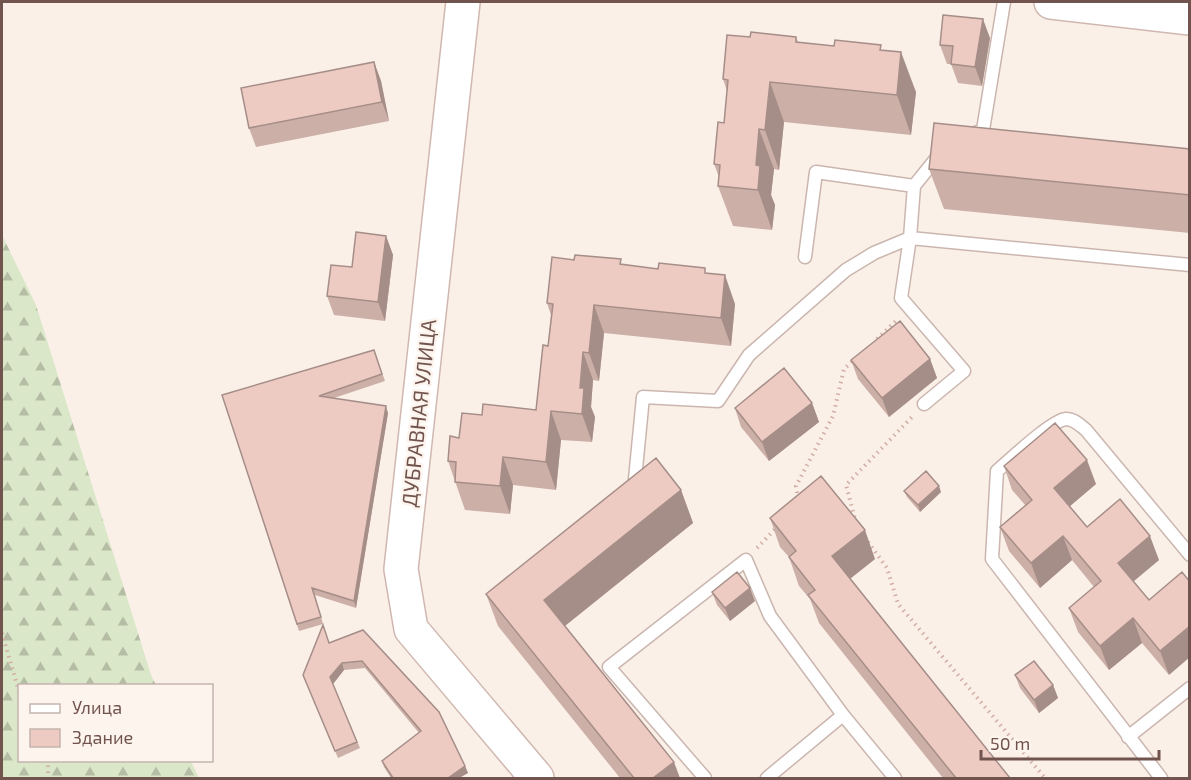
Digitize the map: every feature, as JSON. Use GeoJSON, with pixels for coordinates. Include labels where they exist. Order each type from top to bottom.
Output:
{"type":"FeatureCollection","features":[{"type":"Feature","properties":{"kind":"street","name":"ДУБРАВНАЯ УЛИЦА"},"geometry":{"type":"LineString","coordinates":[[464,2],[401,569],[411,629],[537,778]]}},
{"type":"Feature","properties":{"kind":"street"},"geometry":{"type":"LineString","coordinates":[[1051,2],[1190,18]]}},
{"type":"Feature","properties":{"kind":"lane"},"geometry":{"type":"LineString","coordinates":[[924,404],[964,371],[901,298],[910,238],[914,186],[952,143],[983,130],[1004,2]]}},
{"type":"Feature","properties":{"kind":"lane"},"geometry":{"type":"LineString","coordinates":[[805,257],[816,172],[914,186]]}},
{"type":"Feature","properties":{"kind":"lane"},"geometry":{"type":"LineString","coordinates":[[634,492],[643,397],[718,400],[749,355],[846,270],[874,253],[910,238],[1190,265]]}},
{"type":"Feature","properties":{"kind":"lane"},"geometry":{"type":"LineString","coordinates":[[1161,778],[992,559],[998,471],[1049,427],[1063,419],[1073,420],[1086,430],[1190,555]]}},
{"type":"Feature","properties":{"kind":"lane"},"geometry":{"type":"LineString","coordinates":[[705,778],[609,668],[746,560],[770,616],[843,715],[895,778]]}},
{"type":"Feature","properties":{"kind":"lane"},"geometry":{"type":"LineString","coordinates":[[1128,737],[1190,688]]}},
{"type":"Feature","properties":{"kind":"lane"},"geometry":{"type":"LineString","coordinates":[[767,778],[843,715]]}},
{"type":"Feature","properties":{"kind":"path"},"geometry":{"type":"LineString","coordinates":[[877,339],[910,309]]}},
{"type":"Feature","properties":{"kind":"path"},"geometry":{"type":"LineString","coordinates":[[799,504],[796,486],[833,416],[844,369],[860,354]]}},
{"type":"Feature","properties":{"kind":"path"},"geometry":{"type":"LineString","coordinates":[[858,530],[846,484],[924,404]]}},
{"type":"Feature","properties":{"kind":"path"},"geometry":{"type":"LineString","coordinates":[[746,560],[784,520]]}},
{"type":"Feature","properties":{"kind":"path"},"geometry":{"type":"LineString","coordinates":[[866,539],[887,568],[898,604],[1045,778]]}},
{"type":"Feature","properties":{"kind":"path"},"geometry":{"type":"LineString","coordinates":[[2,633],[18,687]]}},
{"type":"Feature","properties":{"kind":"path"},"geometry":{"type":"LineString","coordinates":[[47,762],[48,778]]}},
{"type":"Feature","properties":{"kind":"green space"},"geometry":{"type":"Polygon","coordinates":[[[2,235],[36,305],[156,684],[18,684],[18,762],[191,762],[199,778],[2,778],[2,235]]]}},
{"type":"Feature","properties":{"kind":"building"},"geometry":{"type":"Polygon","coordinates":[[[943,15],[983,19],[975,67],[951,64],[953,46],[940,45],[943,15]]]}},
{"type":"Feature","properties":{"kind":"building"},"geometry":{"type":"Polygon","coordinates":[[[751,32],[796,37],[796,42],[834,46],[835,40],[881,45],[880,50],[901,52],[897,95],[770,82],[765,130],[759,129],[756,165],[760,166],[758,190],[718,186],[720,165],[714,164],[718,122],[724,123],[728,80],[723,79],[727,35],[750,37],[751,32]]]}},
{"type":"Feature","properties":{"kind":"building"},"geometry":{"type":"Polygon","coordinates":[[[374,62],[382,102],[249,128],[241,88],[374,62]]]}},
{"type":"Feature","properties":{"kind":"building"},"geometry":{"type":"Polygon","coordinates":[[[934,123],[1190,149],[1190,195],[929,169],[934,123]]]}},
{"type":"Feature","properties":{"kind":"building"},"geometry":{"type":"Polygon","coordinates":[[[356,232],[386,236],[378,302],[327,296],[331,265],[352,267],[356,232]]]}},
{"type":"Feature","properties":{"kind":"building"},"geometry":{"type":"Polygon","coordinates":[[[575,255],[621,259],[620,264],[658,269],[659,263],[705,268],[705,273],[725,275],[721,318],[594,305],[589,353],[583,352],[580,388],[584,388],[582,414],[551,411],[546,462],[503,457],[500,486],[455,482],[456,462],[448,461],[450,436],[459,438],[462,413],[482,415],[483,404],[536,410],[543,345],[548,346],[553,304],[547,303],[552,257],[574,260],[575,255]]]}},
{"type":"Feature","properties":{"kind":"building"},"geometry":{"type":"Polygon","coordinates":[[[900,321],[930,359],[882,398],[851,360],[900,321]]]}},
{"type":"Feature","properties":{"kind":"building"},"geometry":{"type":"Polygon","coordinates":[[[374,350],[382,374],[319,396],[386,406],[354,601],[312,588],[321,617],[297,624],[222,395],[374,350]]]}},
{"type":"Feature","properties":{"kind":"building"},"geometry":{"type":"Polygon","coordinates":[[[784,368],[812,403],[762,442],[735,408],[784,368]]]}},
{"type":"Feature","properties":{"kind":"building"},"geometry":{"type":"Polygon","coordinates":[[[1055,423],[1087,460],[1054,488],[1087,527],[1120,499],[1150,536],[1118,563],[1149,600],[1182,572],[1190,582],[1190,626],[1160,651],[1133,618],[1100,646],[1069,608],[1101,581],[1063,536],[1031,563],[1000,527],[1032,500],[1004,466],[1055,423]]]}},
{"type":"Feature","properties":{"kind":"building"},"geometry":{"type":"Polygon","coordinates":[[[656,458],[681,490],[544,600],[674,762],[653,778],[634,778],[486,594],[656,458]]]}},
{"type":"Feature","properties":{"kind":"building"},"geometry":{"type":"Polygon","coordinates":[[[926,471],[939,486],[918,505],[904,491],[926,471]]]}},
{"type":"Feature","properties":{"kind":"building"},"geometry":{"type":"Polygon","coordinates":[[[821,476],[865,530],[832,556],[1010,778],[956,778],[808,595],[815,590],[789,557],[796,551],[770,518],[821,476]]]}},
{"type":"Feature","properties":{"kind":"building"},"geometry":{"type":"Polygon","coordinates":[[[737,572],[750,588],[725,608],[712,592],[737,572]]]}},
{"type":"Feature","properties":{"kind":"building"},"geometry":{"type":"Polygon","coordinates":[[[323,625],[329,643],[363,630],[439,712],[465,766],[448,778],[393,778],[382,761],[421,731],[362,661],[342,663],[330,677],[357,742],[335,751],[303,675],[323,625]]]}},
{"type":"Feature","properties":{"kind":"building"},"geometry":{"type":"Polygon","coordinates":[[[1034,661],[1053,685],[1034,700],[1015,675],[1034,661]]]}}]}
